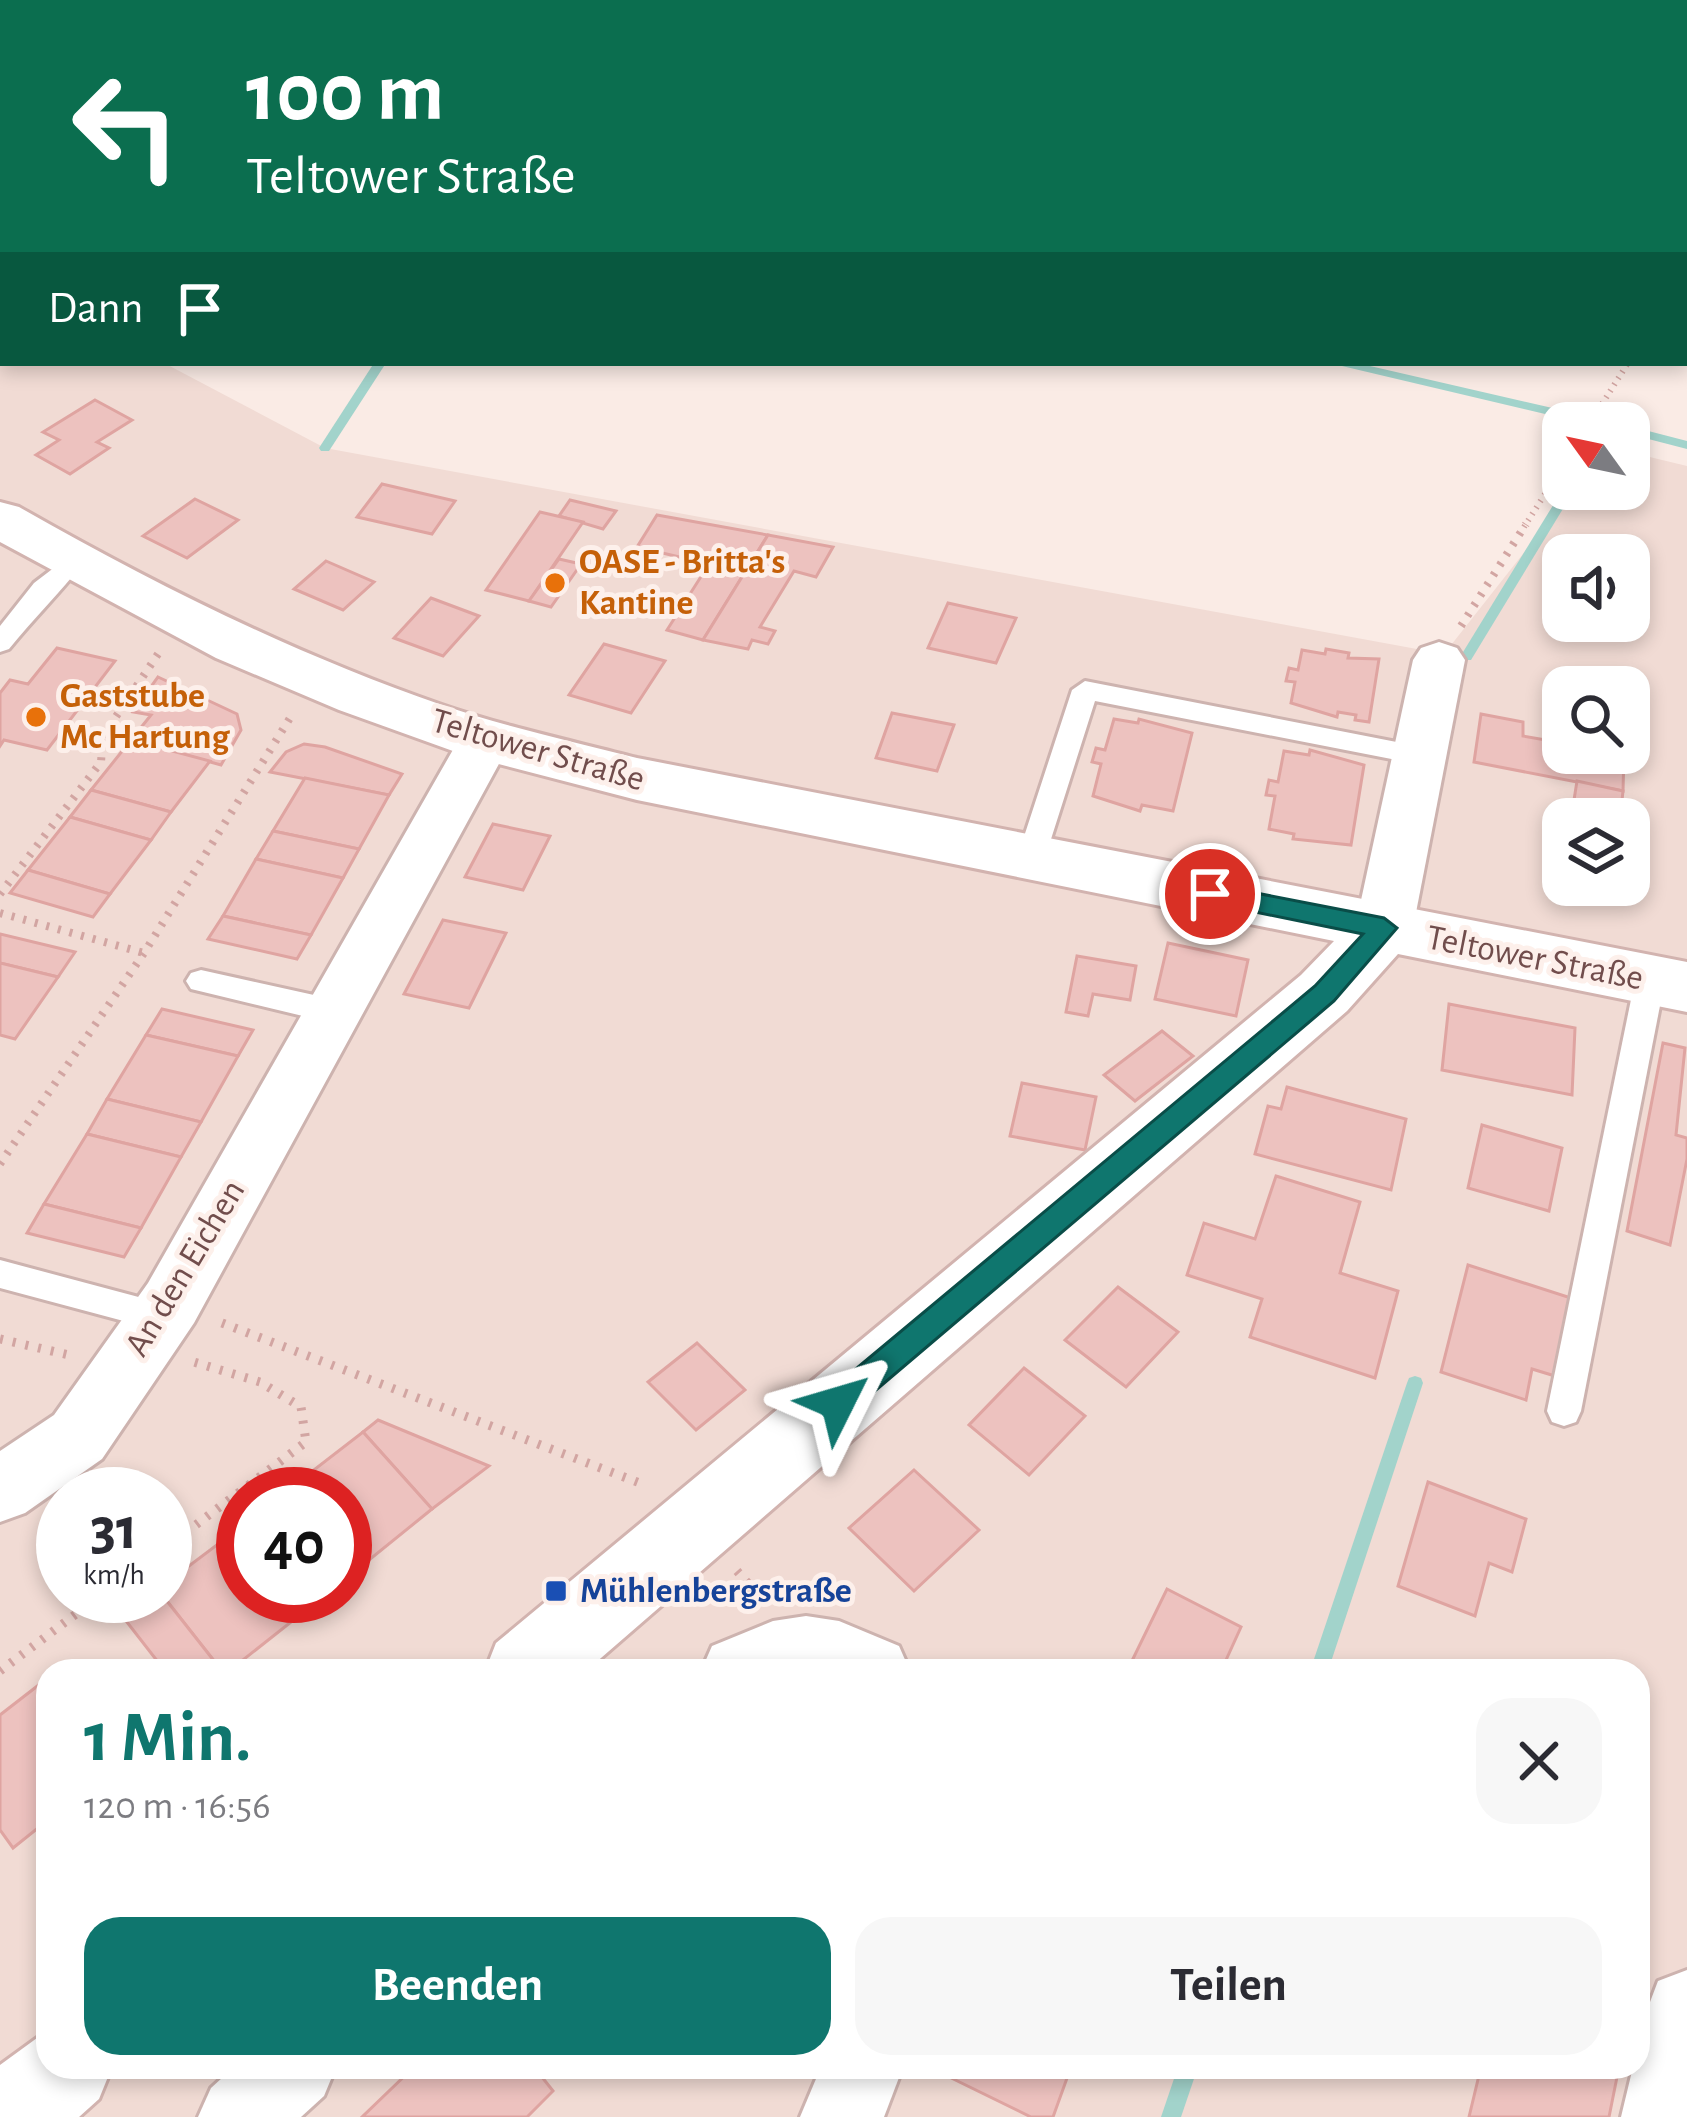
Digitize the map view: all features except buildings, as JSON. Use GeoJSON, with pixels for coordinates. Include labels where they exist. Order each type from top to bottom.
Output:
{"type":"FeatureCollection","features":[{"type":"Feature","properties":{"kind":"main road","name":"Teltower Straße"},"geometry":{"type":"LineString","coordinates":[[0,519],[187,622],[314,679],[485,740],[637,779],[1668,984]]}},
{"type":"Feature","properties":{"kind":"main road"},"geometry":{"type":"LineString","coordinates":[[539,1659],[1324,993],[1384,928]]}},
{"type":"Feature","properties":{"kind":"main road"},"geometry":{"type":"LineString","coordinates":[[10,2117],[53,2079]]}},
{"type":"Feature","properties":{"kind":"street"},"geometry":{"type":"LineString","coordinates":[[1384,928],[1439,660]]}},
{"type":"Feature","properties":{"kind":"street","name":"An den Eichen"},"geometry":{"type":"LineString","coordinates":[[0,1490],[78,1437],[157,1322],[485,740]]}},
{"type":"Feature","properties":{"kind":"street"},"geometry":{"type":"LineString","coordinates":[[764,1659],[779,1652],[832,1659]]}},
{"type":"Feature","properties":{"kind":"street"},"geometry":{"type":"LineString","coordinates":[[1664,2117],[1687,2010]]}},
{"type":"Feature","properties":{"kind":"street"},"geometry":{"type":"LineString","coordinates":[[240,2117],[282,2079]]}},
{"type":"Feature","properties":{"kind":"street"},"geometry":{"type":"LineString","coordinates":[[842,2117],[857,2079]]}},
{"type":"Feature","properties":{"kind":"lane"},"geometry":{"type":"LineString","coordinates":[[0,643],[43,589],[72,562]]}},
{"type":"Feature","properties":{"kind":"lane"},"geometry":{"type":"LineString","coordinates":[[1031,858],[1085,690],[1417,755]]}},
{"type":"Feature","properties":{"kind":"lane"},"geometry":{"type":"LineString","coordinates":[[202,981],[332,1011]]}},
{"type":"Feature","properties":{"kind":"lane"},"geometry":{"type":"LineString","coordinates":[[1564,1412],[1668,984]]}},
{"type":"Feature","properties":{"kind":"lane"},"geometry":{"type":"LineString","coordinates":[[0,1274],[157,1322]]}},
{"type":"Feature","properties":{"kind":"path"},"geometry":{"type":"LineString","coordinates":[[1603,402],[1626,366]]}},
{"type":"Feature","properties":{"kind":"path"},"geometry":{"type":"LineString","coordinates":[[1439,660],[1542,499]]}},
{"type":"Feature","properties":{"kind":"path"},"geometry":{"type":"LineString","coordinates":[[0,894],[101,762],[103,736],[165,644],[187,622]]}},
{"type":"Feature","properties":{"kind":"path"},"geometry":{"type":"LineString","coordinates":[[0,1164],[144,953],[314,679]]}},
{"type":"Feature","properties":{"kind":"path"},"geometry":{"type":"LineString","coordinates":[[0,913],[144,953]]}},
{"type":"Feature","properties":{"kind":"path"},"geometry":{"type":"LineString","coordinates":[[157,1322],[671,1494],[695,1523],[839,1659]]}},
{"type":"Feature","properties":{"kind":"path"},"geometry":{"type":"LineString","coordinates":[[157,1322],[301,1407],[306,1442],[192,1528]]}},
{"type":"Feature","properties":{"kind":"path"},"geometry":{"type":"LineString","coordinates":[[0,1671],[64,1623]]}},
{"type":"Feature","properties":{"kind":"shaded area"},"geometry":{"type":"Polygon","coordinates":[[[0,366],[170,366],[325,448],[1444,654],[1557,510],[1650,510],[1650,457],[1687,466],[1687,2117],[0,2117],[0,366]]]}},
{"type":"Feature","properties":{"kind":"waterway"},"geometry":{"type":"LineString","coordinates":[[325,448],[378,366]]}},
{"type":"Feature","properties":{"kind":"waterway"},"geometry":{"type":"LineString","coordinates":[[1355,366],[1542,409]]}},
{"type":"Feature","properties":{"kind":"waterway"},"geometry":{"type":"LineString","coordinates":[[1650,435],[1687,445]]}},
{"type":"Feature","properties":{"kind":"waterway"},"geometry":{"type":"LineString","coordinates":[[1466,657],[1556,510]]}},
{"type":"Feature","properties":{"kind":"waterway"},"geometry":{"type":"LineString","coordinates":[[1323,1659],[1415,1383]]}},
{"type":"Feature","properties":{"kind":"waterway"},"geometry":{"type":"LineString","coordinates":[[1171,2117],[1184,2079]]}},
{"type":"Feature","properties":{"kind":"place","name":"OASE - Britta's Kantine"},"geometry":{"type":"Point","coordinates":[555,583]}},
{"type":"Feature","properties":{"kind":"place","name":"Gaststube Mc Hartung"},"geometry":{"type":"Point","coordinates":[36,717]}},
{"type":"Feature","properties":{"kind":"place","name":"Mühlenbergstraße"},"geometry":{"type":"Point","coordinates":[556,1591]}},
{"type":"Feature","properties":{"kind":"route"},"geometry":{"type":"LineString","coordinates":[[838,1403],[1324,993],[1384,928],[1210,894]]}}]}
